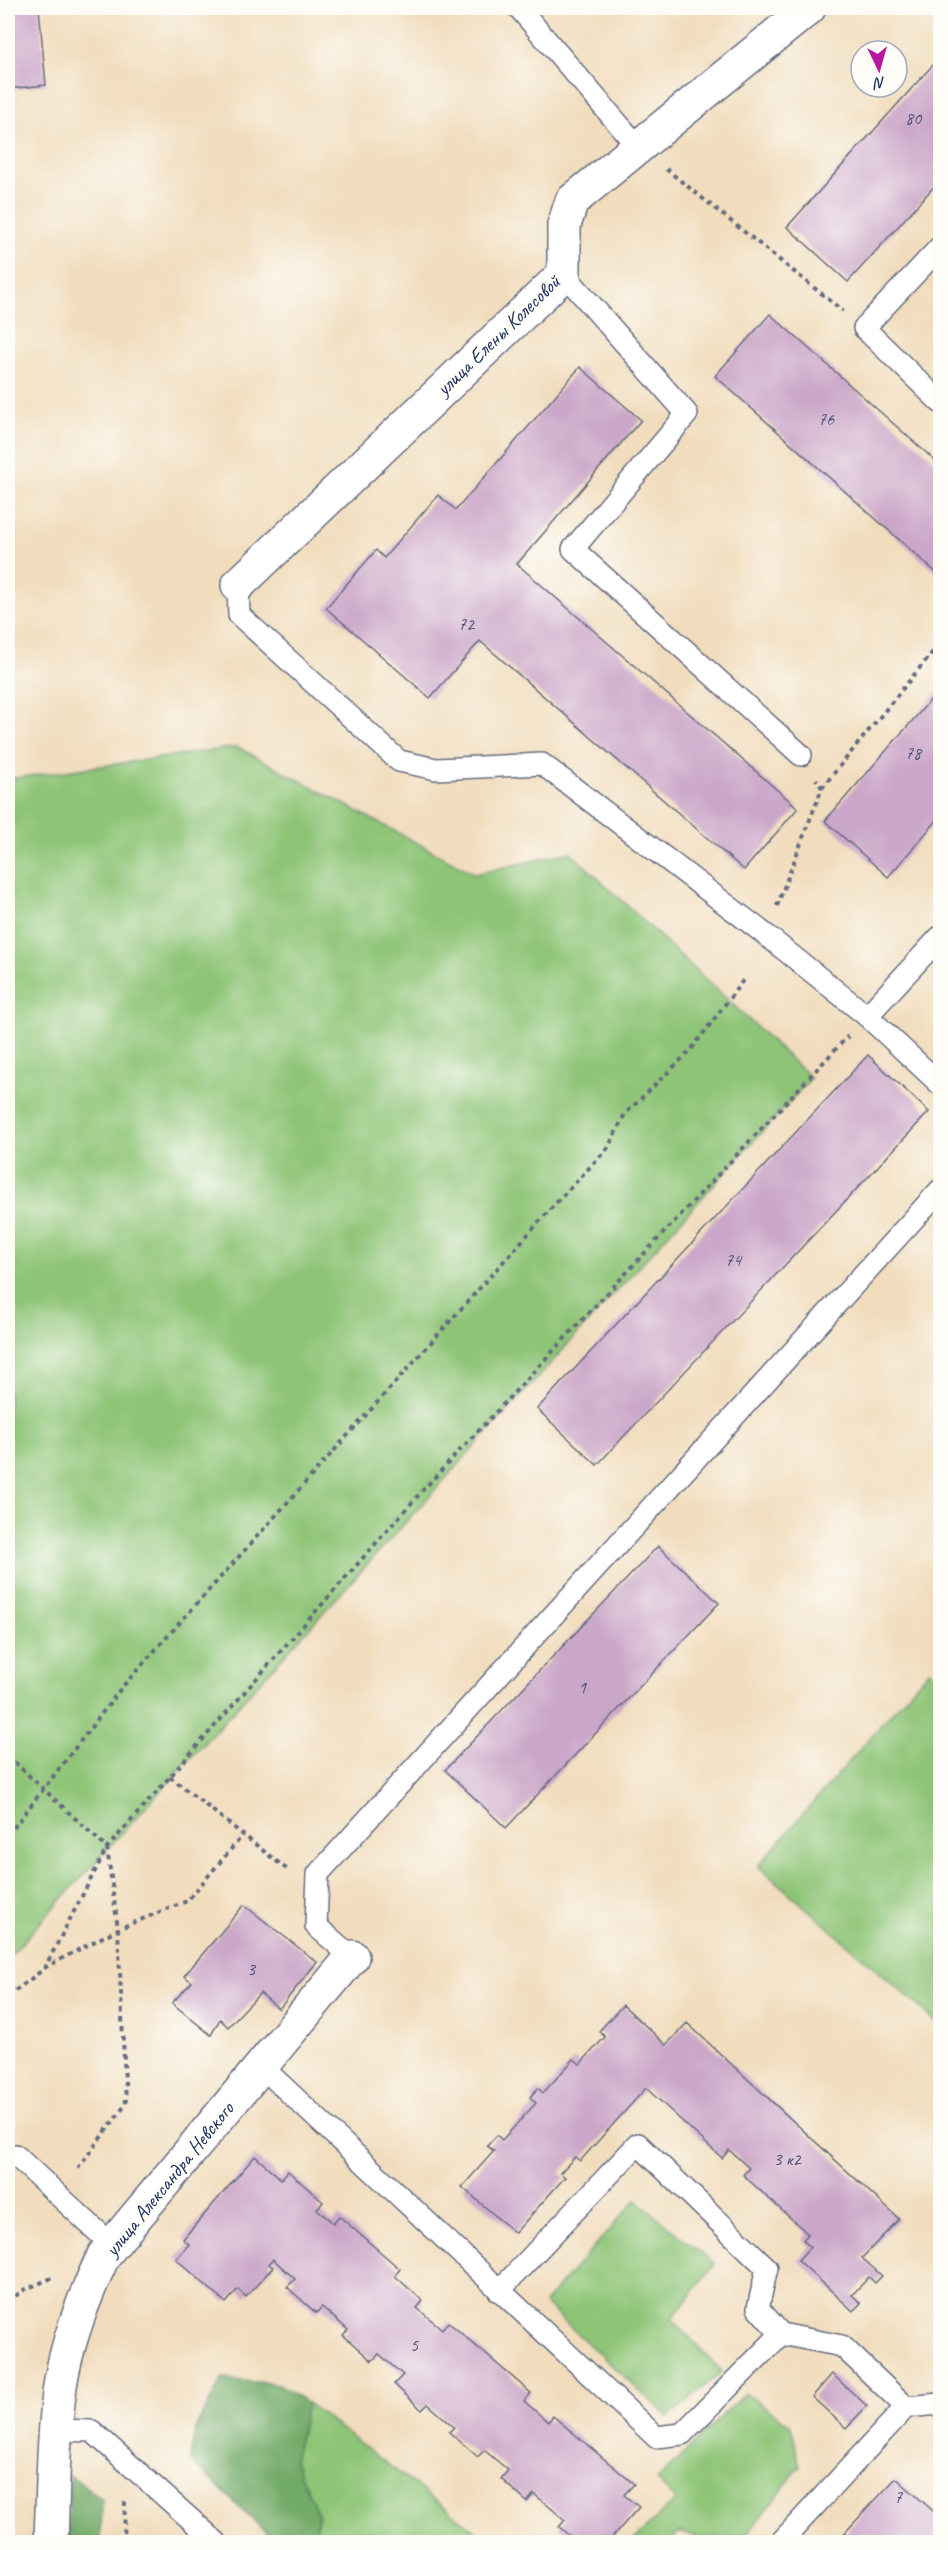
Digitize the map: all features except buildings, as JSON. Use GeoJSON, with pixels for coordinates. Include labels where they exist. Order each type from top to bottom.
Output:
{"type":"FeatureCollection","features":[{"type":"Feature","properties":{"kind":"street","name":"улица Елены Колесовой"},"geometry":{"type":"LineString","coordinates":[[238,585],[564,274],[564,225],[572,201],[809,8]]}},
{"type":"Feature","properties":{"kind":"street","name":"улица Александра Невского"},"geometry":{"type":"LineString","coordinates":[[51,2542],[60,2384],[70,2339],[84,2298],[104,2255],[352,1957]]}},
{"type":"Feature","properties":{"kind":"lane"},"geometry":{"type":"LineString","coordinates":[[519,8],[638,147]]}},
{"type":"Feature","properties":{"kind":"lane"},"geometry":{"type":"LineString","coordinates":[[940,247],[864,328],[940,402]]}},
{"type":"Feature","properties":{"kind":"lane"},"geometry":{"type":"LineString","coordinates":[[564,274],[687,414],[573,549],[801,755]]}},
{"type":"Feature","properties":{"kind":"lane"},"geometry":{"type":"LineString","coordinates":[[238,585],[238,615],[399,761],[436,769],[542,764],[766,935],[867,1016],[940,1083]]}},
{"type":"Feature","properties":{"kind":"lane"},"geometry":{"type":"LineString","coordinates":[[867,1016],[940,937]]}},
{"type":"Feature","properties":{"kind":"lane"},"geometry":{"type":"LineString","coordinates":[[352,1957],[316,1926],[318,1875],[940,1190]]}},
{"type":"Feature","properties":{"kind":"lane"},"geometry":{"type":"LineString","coordinates":[[261,2066],[656,2437],[682,2434],[781,2334]]}},
{"type":"Feature","properties":{"kind":"lane"},"geometry":{"type":"LineString","coordinates":[[499,2291],[638,2144],[767,2268],[758,2308],[781,2334],[842,2346],[906,2407]]}},
{"type":"Feature","properties":{"kind":"lane"},"geometry":{"type":"LineString","coordinates":[[15,2155],[112,2246]]}},
{"type":"Feature","properties":{"kind":"lane"},"geometry":{"type":"LineString","coordinates":[[781,2542],[906,2407],[940,2404]]}},
{"type":"Feature","properties":{"kind":"lane"},"geometry":{"type":"LineString","coordinates":[[56,2430],[92,2431],[216,2542]]}},
{"type":"Feature","properties":{"kind":"path"},"geometry":{"type":"LineString","coordinates":[[638,147],[864,328]]}},
{"type":"Feature","properties":{"kind":"path"},"geometry":{"type":"LineString","coordinates":[[766,935],[822,788],[940,643]]}},
{"type":"Feature","properties":{"kind":"path"},"geometry":{"type":"LineString","coordinates":[[801,755],[822,788]]}},
{"type":"Feature","properties":{"kind":"path"},"geometry":{"type":"LineString","coordinates":[[8,1835],[123,1686],[608,1148],[625,1114],[691,1050],[744,979]]}},
{"type":"Feature","properties":{"kind":"path"},"geometry":{"type":"LineString","coordinates":[[44,1969],[107,1848],[422,1491],[867,1016]]}},
{"type":"Feature","properties":{"kind":"path"},"geometry":{"type":"LineString","coordinates":[[8,1756],[107,1848],[118,1929],[126,2103],[58,2196]]}},
{"type":"Feature","properties":{"kind":"path"},"geometry":{"type":"LineString","coordinates":[[170,1777],[317,1894]]}},
{"type":"Feature","properties":{"kind":"path"},"geometry":{"type":"LineString","coordinates":[[8,1996],[44,1969],[118,1929],[187,1902],[243,1834]]}},
{"type":"Feature","properties":{"kind":"green space"},"geometry":{"type":"Polygon","coordinates":[[[237,747],[475,874],[570,852],[811,1078],[8,1958],[8,779],[237,747]]]}},
{"type":"Feature","properties":{"kind":"green space"},"geometry":{"type":"Polygon","coordinates":[[[929,1670],[940,1680],[940,2025],[758,1866],[929,1670]]]}},
{"type":"Feature","properties":{"kind":"green space"},"geometry":{"type":"Polygon","coordinates":[[[636,2200],[715,2264],[672,2319],[722,2372],[668,2417],[544,2303],[636,2200]]]}},
{"type":"Feature","properties":{"kind":"green space"},"geometry":{"type":"Polygon","coordinates":[[[222,2379],[279,2384],[307,2403],[294,2461],[318,2514],[315,2542],[276,2542],[190,2460],[195,2429],[222,2379]]]}},
{"type":"Feature","properties":{"kind":"green space"},"geometry":{"type":"Polygon","coordinates":[[[745,2393],[791,2425],[800,2466],[745,2537],[700,2539],[680,2532],[669,2542],[632,2542],[675,2500],[657,2480],[745,2393]]]}},
{"type":"Feature","properties":{"kind":"green space"},"geometry":{"type":"Polygon","coordinates":[[[307,2403],[489,2541],[315,2542],[318,2514],[294,2461],[307,2403]]]}},
{"type":"Feature","properties":{"kind":"green space"},"geometry":{"type":"Polygon","coordinates":[[[70,2475],[102,2499],[101,2542],[68,2542],[70,2475]]]}}]}
